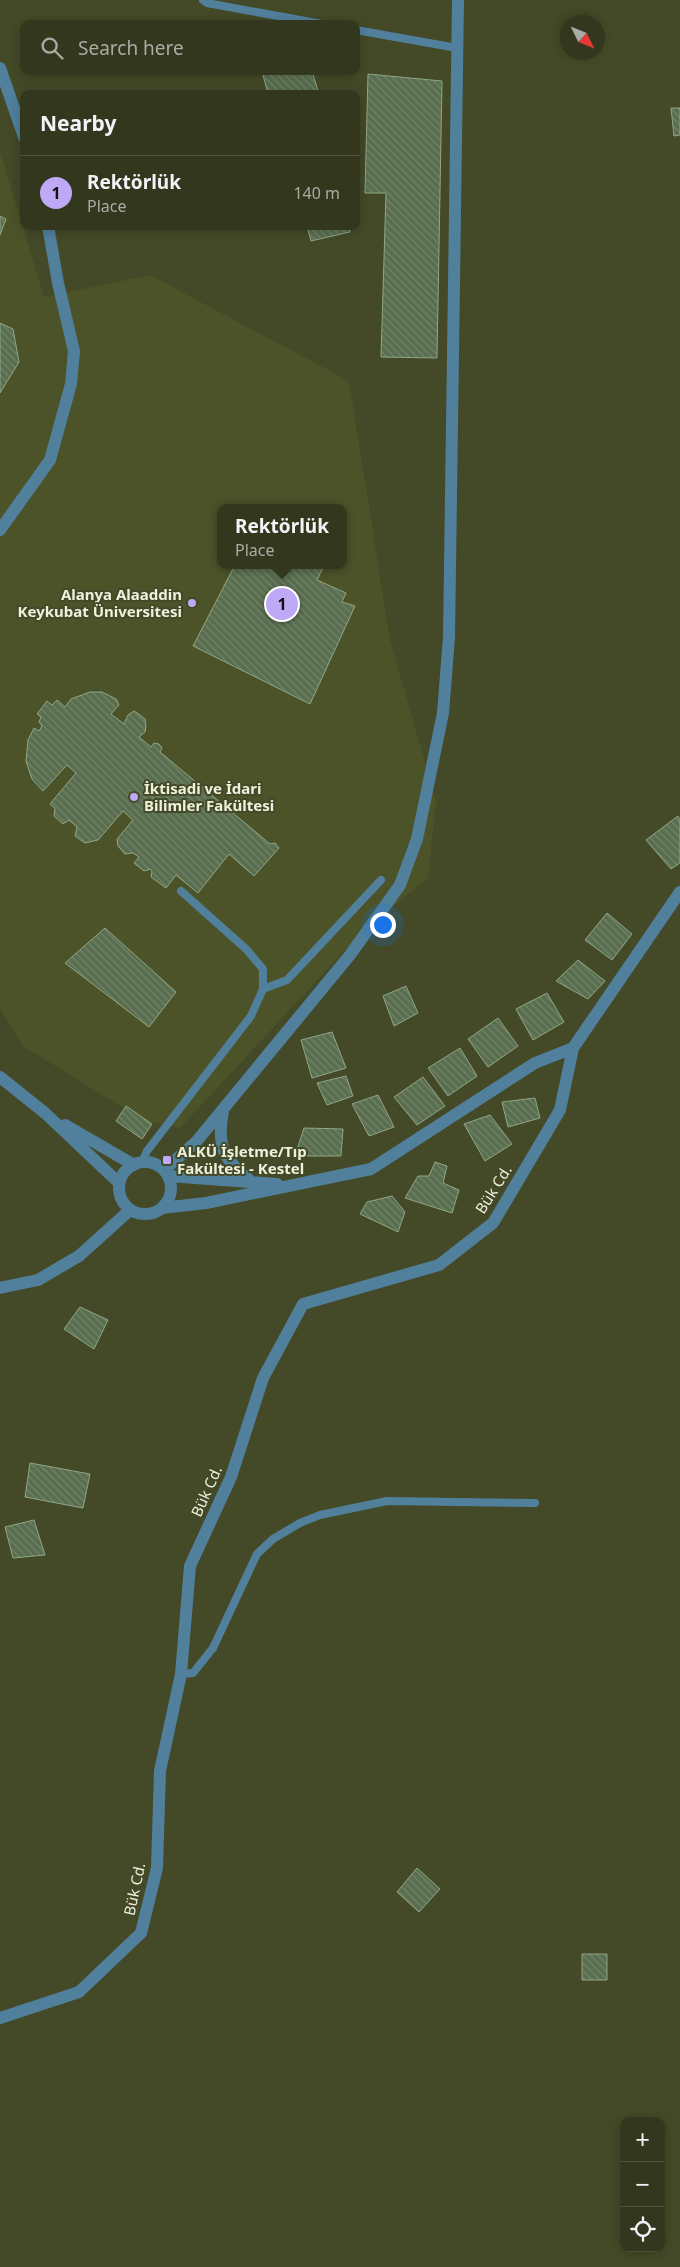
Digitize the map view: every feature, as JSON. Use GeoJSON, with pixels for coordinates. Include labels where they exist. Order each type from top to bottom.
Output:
{"type":"FeatureCollection","features":[{"type":"Feature","properties":{"kind":"street"},"geometry":{"type":"LineString","coordinates":[[458,0],[449,637],[443,713],[417,839],[400,885],[350,955],[223,1110],[186,1152],[152,1167],[125,1172],[120,1182],[120,1198],[130,1210],[146,1214],[162,1208],[206,1203],[371,1168],[535,1063],[573,1048],[680,892]]}},
{"type":"Feature","properties":{"kind":"street"},"geometry":{"type":"LineString","coordinates":[[0,68],[20,126]]}},
{"type":"Feature","properties":{"kind":"street"},"geometry":{"type":"LineString","coordinates":[[0,530],[50,460],[71,384],[74,351],[58,283],[49,230]]}},
{"type":"Feature","properties":{"kind":"street","name":"Bük Cd."},"geometry":{"type":"LineString","coordinates":[[0,2018],[79,1992],[142,1933],[157,1868],[160,1771],[181,1674],[190,1566],[231,1477],[263,1378],[303,1304],[438,1265],[493,1223],[560,1110],[573,1048]]}},
{"type":"Feature","properties":{"kind":"street"},"geometry":{"type":"LineString","coordinates":[[0,1077],[45,1113],[120,1182]]}},
{"type":"Feature","properties":{"kind":"street"},"geometry":{"type":"LineString","coordinates":[[223,1110],[219,1130],[224,1151],[233,1167],[253,1183]]}},
{"type":"Feature","properties":{"kind":"street"},"geometry":{"type":"LineString","coordinates":[[45,1113],[152,1167],[253,1183],[294,1185]]}},
{"type":"Feature","properties":{"kind":"street"},"geometry":{"type":"LineString","coordinates":[[152,1167],[170,1193],[162,1208]]}},
{"type":"Feature","properties":{"kind":"street"},"geometry":{"type":"LineString","coordinates":[[0,1288],[38,1280],[79,1256],[130,1210]]}},
{"type":"Feature","properties":{"kind":"lane"},"geometry":{"type":"LineString","coordinates":[[203,0],[207,3],[300,20]]}},
{"type":"Feature","properties":{"kind":"lane"},"geometry":{"type":"LineString","coordinates":[[360,31],[457,48]]}},
{"type":"Feature","properties":{"kind":"lane"},"geometry":{"type":"LineString","coordinates":[[263,989],[288,980],[381,880]]}},
{"type":"Feature","properties":{"kind":"lane"},"geometry":{"type":"LineString","coordinates":[[152,1167],[147,1152],[251,1016],[263,989],[263,969],[246,949],[181,891]]}},
{"type":"Feature","properties":{"kind":"lane"},"geometry":{"type":"LineString","coordinates":[[181,1674],[193,1673],[213,1648],[257,1554],[273,1539],[300,1523],[320,1516],[387,1501],[535,1503]]}},
{"type":"Feature","properties":{"kind":"shaded area","name":"Alanya Alaaddin Keykubat Üniversitesi"},"geometry":{"type":"Polygon","coordinates":[[[0,151],[20,217],[20,230],[24,230],[44,297],[150,275],[349,381],[390,640],[436,801],[428,878],[362,932],[180,1128],[143,1120],[23,1046],[0,1008],[0,151]]]}},
{"type":"Feature","properties":{"kind":"building"},"geometry":{"type":"Polygon","coordinates":[[[368,74],[442,81],[437,358],[381,357],[386,193],[365,193],[368,74]]]}},
{"type":"Feature","properties":{"kind":"building"},"geometry":{"type":"Polygon","coordinates":[[[263,75],[313,75],[318,90],[267,90],[263,75]]]}},
{"type":"Feature","properties":{"kind":"building"},"geometry":{"type":"Polygon","coordinates":[[[671,108],[680,108],[680,135],[674,136],[671,108]]]}},
{"type":"Feature","properties":{"kind":"building"},"geometry":{"type":"Polygon","coordinates":[[[0,216],[6,219],[0,235],[0,216]]]}},
{"type":"Feature","properties":{"kind":"building"},"geometry":{"type":"Polygon","coordinates":[[[308,230],[350,230],[350,232],[311,241],[308,230]]]}},
{"type":"Feature","properties":{"kind":"building"},"geometry":{"type":"Polygon","coordinates":[[[0,323],[13,329],[19,362],[0,393],[0,323]]]}},
{"type":"Feature","properties":{"kind":"building"},"geometry":{"type":"Polygon","coordinates":[[[233,569],[322,569],[317,580],[346,593],[342,602],[355,606],[310,704],[193,646],[233,569]]]}},
{"type":"Feature","properties":{"kind":"building","name":"İktisadi ve İdari Bilimler Fakültesi"},"geometry":{"type":"Polygon","coordinates":[[[90,692],[102,692],[116,699],[119,705],[111,714],[124,724],[128,715],[134,711],[145,719],[145,732],[139,737],[151,747],[154,743],[159,744],[162,748],[160,752],[270,844],[275,843],[279,848],[254,876],[229,854],[198,893],[176,875],[166,888],[151,877],[152,871],[150,869],[144,871],[134,863],[139,857],[133,853],[125,854],[118,846],[117,839],[133,820],[123,811],[98,840],[85,843],[75,836],[77,827],[69,820],[63,824],[54,816],[55,808],[50,804],[76,773],[67,765],[43,791],[32,779],[26,761],[28,740],[34,728],[39,731],[42,726],[39,722],[41,717],[37,714],[47,701],[52,705],[57,700],[65,707],[71,699],[90,692]]]}},
{"type":"Feature","properties":{"kind":"building"},"geometry":{"type":"Polygon","coordinates":[[[678,816],[680,820],[680,863],[671,869],[646,840],[678,816]]]}},
{"type":"Feature","properties":{"kind":"building"},"geometry":{"type":"Polygon","coordinates":[[[607,913],[632,934],[612,960],[585,940],[607,913]]]}},
{"type":"Feature","properties":{"kind":"building"},"geometry":{"type":"Polygon","coordinates":[[[105,928],[176,992],[149,1027],[65,963],[105,928]]]}},
{"type":"Feature","properties":{"kind":"building"},"geometry":{"type":"Polygon","coordinates":[[[578,960],[605,981],[588,999],[556,981],[578,960]]]}},
{"type":"Feature","properties":{"kind":"building"},"geometry":{"type":"Polygon","coordinates":[[[406,986],[418,1013],[394,1026],[383,996],[406,986]]]}},
{"type":"Feature","properties":{"kind":"building"},"geometry":{"type":"Polygon","coordinates":[[[547,993],[564,1022],[533,1040],[516,1009],[547,993]]]}},
{"type":"Feature","properties":{"kind":"building"},"geometry":{"type":"Polygon","coordinates":[[[498,1018],[518,1046],[488,1067],[468,1039],[498,1018]]]}},
{"type":"Feature","properties":{"kind":"building"},"geometry":{"type":"Polygon","coordinates":[[[332,1032],[346,1068],[312,1078],[301,1040],[332,1032]]]}},
{"type":"Feature","properties":{"kind":"building"},"geometry":{"type":"Polygon","coordinates":[[[460,1048],[477,1076],[448,1096],[428,1068],[460,1048]]]}},
{"type":"Feature","properties":{"kind":"building"},"geometry":{"type":"Polygon","coordinates":[[[346,1076],[353,1096],[327,1105],[317,1083],[346,1076]]]}},
{"type":"Feature","properties":{"kind":"building"},"geometry":{"type":"Polygon","coordinates":[[[423,1077],[445,1106],[417,1125],[394,1097],[423,1077]]]}},
{"type":"Feature","properties":{"kind":"building"},"geometry":{"type":"Polygon","coordinates":[[[378,1095],[394,1127],[369,1136],[352,1104],[378,1095]]]}},
{"type":"Feature","properties":{"kind":"building"},"geometry":{"type":"Polygon","coordinates":[[[535,1098],[540,1118],[508,1127],[502,1102],[535,1098]]]}},
{"type":"Feature","properties":{"kind":"building"},"geometry":{"type":"Polygon","coordinates":[[[126,1106],[152,1124],[142,1139],[116,1121],[126,1106]]]}},
{"type":"Feature","properties":{"kind":"building"},"geometry":{"type":"Polygon","coordinates":[[[490,1115],[512,1144],[485,1161],[464,1124],[490,1115]]]}},
{"type":"Feature","properties":{"kind":"building"},"geometry":{"type":"Polygon","coordinates":[[[304,1128],[343,1129],[341,1156],[295,1156],[304,1128]]]}},
{"type":"Feature","properties":{"kind":"building"},"geometry":{"type":"Polygon","coordinates":[[[435,1162],[447,1166],[443,1183],[459,1190],[452,1213],[405,1198],[418,1176],[429,1176],[435,1162]]]}},
{"type":"Feature","properties":{"kind":"building"},"geometry":{"type":"Polygon","coordinates":[[[392,1196],[405,1212],[398,1232],[360,1214],[367,1202],[392,1196]]]}},
{"type":"Feature","properties":{"kind":"building"},"geometry":{"type":"Polygon","coordinates":[[[80,1307],[108,1320],[94,1349],[64,1329],[80,1307]]]}},
{"type":"Feature","properties":{"kind":"building"},"geometry":{"type":"Polygon","coordinates":[[[30,1463],[90,1474],[83,1508],[25,1497],[30,1463]]]}},
{"type":"Feature","properties":{"kind":"building"},"geometry":{"type":"Polygon","coordinates":[[[34,1520],[45,1555],[13,1558],[5,1527],[34,1520]]]}},
{"type":"Feature","properties":{"kind":"building"},"geometry":{"type":"Polygon","coordinates":[[[417,1868],[440,1889],[419,1912],[397,1892],[417,1868]]]}},
{"type":"Feature","properties":{"kind":"building"},"geometry":{"type":"Polygon","coordinates":[[[582,1954],[607,1954],[607,1980],[582,1980],[582,1954]]]}},
{"type":"Feature","properties":{"kind":"place","name":"Alanya Alaaddin Keykubat Üniversitesi"},"geometry":{"type":"Point","coordinates":[192,603]}},
{"type":"Feature","properties":{"kind":"place","name":"Rektörlük"},"geometry":{"type":"Point","coordinates":[282,604]}},
{"type":"Feature","properties":{"kind":"place","name":"İktisadi ve İdari Bilimler Fakültesi"},"geometry":{"type":"Point","coordinates":[134,797]}},
{"type":"Feature","properties":{"kind":"place","name":"ALKÜ İşletme/Tıp Fakültesi - Kestel"},"geometry":{"type":"Point","coordinates":[167,1160]}}]}
